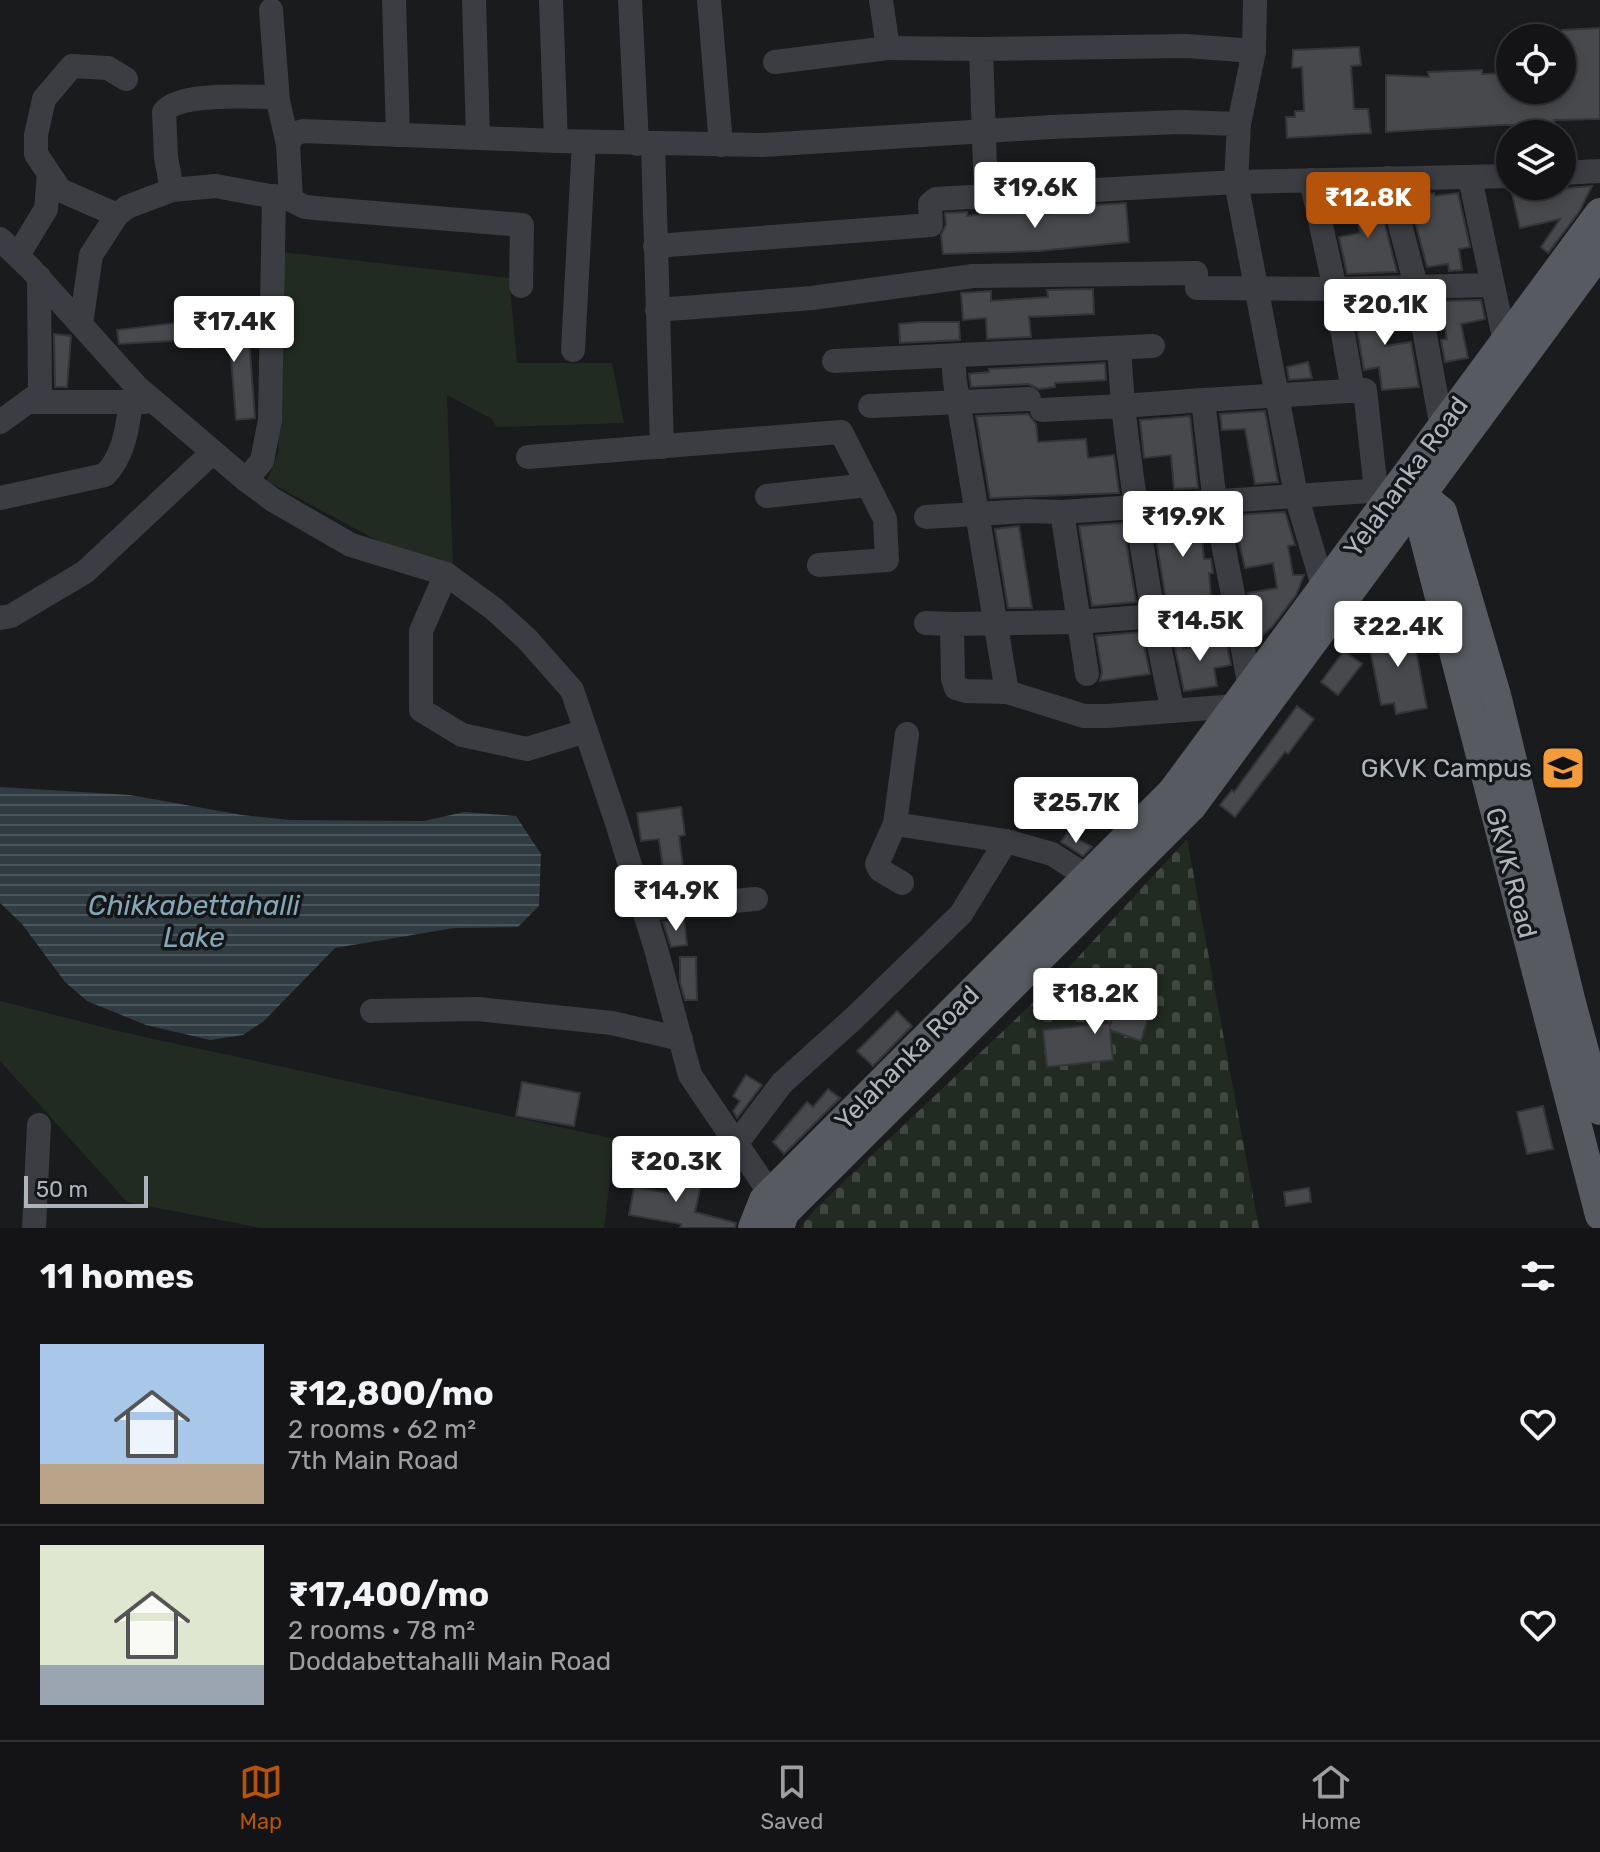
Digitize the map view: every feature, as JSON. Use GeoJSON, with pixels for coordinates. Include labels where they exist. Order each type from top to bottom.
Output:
{"type":"FeatureCollection","features":[{"type":"Feature","properties":{"kind":"main road","name":"Yelahanka Road"},"geometry":{"type":"LineString","coordinates":[[778,1212],[1191,807],[1442,428],[1600,213]]}},
{"type":"Feature","properties":{"kind":"main road","name":"Yelahanka Road"},"geometry":{"type":"LineString","coordinates":[[778,1212],[1088,877],[1173,791],[1398,494],[1600,252]]}},
{"type":"Feature","properties":{"kind":"main road","name":"GKVK Road"},"geometry":{"type":"LineString","coordinates":[[1398,494],[1442,512],[1496,695],[1600,1110]]}},
{"type":"Feature","properties":{"kind":"main road","name":"GKVK Road"},"geometry":{"type":"LineString","coordinates":[[1398,494],[1421,524],[1600,1215]]}},
{"type":"Feature","properties":{"kind":"main road","name":"Yelahanka Road"},"geometry":{"type":"LineString","coordinates":[[753,1228],[764,1200],[778,1212]]}},
{"type":"Feature","properties":{"kind":"street"},"geometry":{"type":"LineString","coordinates":[[394,0],[398,135]]}},
{"type":"Feature","properties":{"kind":"street"},"geometry":{"type":"LineString","coordinates":[[474,0],[478,137]]}},
{"type":"Feature","properties":{"kind":"street"},"geometry":{"type":"LineString","coordinates":[[551,0],[556,141]]}},
{"type":"Feature","properties":{"kind":"street"},"geometry":{"type":"LineString","coordinates":[[630,0],[655,246],[662,447]]}},
{"type":"Feature","properties":{"kind":"street"},"geometry":{"type":"LineString","coordinates":[[709,0],[721,145]]}},
{"type":"Feature","properties":{"kind":"street"},"geometry":{"type":"LineString","coordinates":[[881,0],[888,48]]}},
{"type":"Feature","properties":{"kind":"street"},"geometry":{"type":"LineString","coordinates":[[1255,0],[1254,51],[1239,124],[1236,182],[1296,495],[1324,589]]}},
{"type":"Feature","properties":{"kind":"street"},"geometry":{"type":"LineString","coordinates":[[246,480],[262,461],[270,420],[288,144],[278,101],[271,10]]}},
{"type":"Feature","properties":{"kind":"street"},"geometry":{"type":"LineString","coordinates":[[775,62],[888,48],[1186,46],[1254,51]]}},
{"type":"Feature","properties":{"kind":"street"},"geometry":{"type":"LineString","coordinates":[[981,49],[986,196]]}},
{"type":"Feature","properties":{"kind":"street"},"geometry":{"type":"LineString","coordinates":[[117,215],[60,190],[36,154],[36,135],[44,99],[72,66],[108,68],[126,79]]}},
{"type":"Feature","properties":{"kind":"street"},"geometry":{"type":"LineString","coordinates":[[172,190],[164,125],[167,107],[228,96],[272,97],[278,101]]}},
{"type":"Feature","properties":{"kind":"street"},"geometry":{"type":"LineString","coordinates":[[288,144],[294,134],[303,131],[645,144],[762,145],[1166,122],[1239,124]]}},
{"type":"Feature","properties":{"kind":"street"},"geometry":{"type":"LineString","coordinates":[[573,350],[584,142]]}},
{"type":"Feature","properties":{"kind":"street"},"geometry":{"type":"LineString","coordinates":[[1576,172],[1600,171]]}},
{"type":"Feature","properties":{"kind":"street"},"geometry":{"type":"LineString","coordinates":[[0,498],[105,475],[117,462],[127,427],[142,402],[137,387],[9,247],[46,209],[49,174]]}},
{"type":"Feature","properties":{"kind":"street"},"geometry":{"type":"LineString","coordinates":[[655,246],[931,225],[930,204],[933,199],[1236,182],[1496,177]]}},
{"type":"Feature","properties":{"kind":"street"},"geometry":{"type":"LineString","coordinates":[[1388,178],[1416,286],[1442,428]]}},
{"type":"Feature","properties":{"kind":"street"},"geometry":{"type":"LineString","coordinates":[[1470,178],[1505,342]]}},
{"type":"Feature","properties":{"kind":"street"},"geometry":{"type":"LineString","coordinates":[[1311,180],[1353,391]]}},
{"type":"Feature","properties":{"kind":"street"},"geometry":{"type":"LineString","coordinates":[[81,324],[91,255],[117,215],[127,207],[172,190],[216,186],[283,198],[305,207],[522,225],[521,286]]}},
{"type":"Feature","properties":{"kind":"street"},"geometry":{"type":"LineString","coordinates":[[657,310],[812,298],[973,276],[1196,273],[1197,288],[1256,290],[1492,285]]}},
{"type":"Feature","properties":{"kind":"street"},"geometry":{"type":"LineString","coordinates":[[0,422],[40,393],[39,277]]}},
{"type":"Feature","properties":{"kind":"street"},"geometry":{"type":"LineString","coordinates":[[834,361],[1153,346]]}},
{"type":"Feature","properties":{"kind":"street"},"geometry":{"type":"LineString","coordinates":[[1119,348],[1134,506],[1152,616],[1173,711]]}},
{"type":"Feature","properties":{"kind":"street"},"geometry":{"type":"LineString","coordinates":[[953,357],[1007,692]]}},
{"type":"Feature","properties":{"kind":"street"},"geometry":{"type":"LineString","coordinates":[[870,406],[959,401],[1123,406],[1365,390],[1398,494],[1296,495],[1215,503],[926,517]]}},
{"type":"Feature","properties":{"kind":"street"},"geometry":{"type":"LineString","coordinates":[[952,624],[953,679],[956,688],[966,691],[1007,692],[1084,716],[1173,711],[1243,697],[1236,610],[1215,503],[1203,400]]}},
{"type":"Feature","properties":{"kind":"street"},"geometry":{"type":"LineString","coordinates":[[28,402],[142,402],[213,452],[273,500],[351,545],[446,574],[494,609],[536,649],[572,690],[643,909],[690,1075],[778,1212]]}},
{"type":"Feature","properties":{"kind":"street"},"geometry":{"type":"LineString","coordinates":[[528,457],[841,432],[885,519],[887,560],[819,565]]}},
{"type":"Feature","properties":{"kind":"street"},"geometry":{"type":"LineString","coordinates":[[0,618],[11,616],[85,572],[213,452]]}},
{"type":"Feature","properties":{"kind":"street"},"geometry":{"type":"LineString","coordinates":[[767,496],[868,485]]}},
{"type":"Feature","properties":{"kind":"street"},"geometry":{"type":"LineString","coordinates":[[1062,512],[1087,674]]}},
{"type":"Feature","properties":{"kind":"street"},"geometry":{"type":"LineString","coordinates":[[446,574],[421,631],[421,710],[462,735],[527,749],[586,731]]}},
{"type":"Feature","properties":{"kind":"street"},"geometry":{"type":"LineString","coordinates":[[926,623],[996,625],[1077,622],[1236,610]]}},
{"type":"Feature","properties":{"kind":"street"},"geometry":{"type":"LineString","coordinates":[[902,883],[880,870],[877,864],[895,824],[907,734]]}},
{"type":"Feature","properties":{"kind":"street"},"geometry":{"type":"LineString","coordinates":[[895,824],[1006,841],[1052,854],[1088,877]]}},
{"type":"Feature","properties":{"kind":"street"},"geometry":{"type":"LineString","coordinates":[[736,1144],[782,1083],[961,914],[1006,841]]}},
{"type":"Feature","properties":{"kind":"street"},"geometry":{"type":"LineString","coordinates":[[643,909],[756,899]]}},
{"type":"Feature","properties":{"kind":"street"},"geometry":{"type":"LineString","coordinates":[[372,1011],[478,1009],[612,1023],[681,1039]]}},
{"type":"Feature","properties":{"kind":"street"},"geometry":{"type":"LineString","coordinates":[[34,1228],[39,1125]]}},
{"type":"Feature","properties":{"kind":"green space"},"geometry":{"type":"Polygon","coordinates":[[[282,252],[509,278],[517,363],[612,363],[624,423],[496,427],[492,419],[447,395],[453,567],[380,542],[267,481],[278,453],[282,252]]]}},
{"type":"Feature","properties":{"kind":"green space"},"geometry":{"type":"Polygon","coordinates":[[[1187,839],[1259,1228],[800,1228],[814,1210],[1057,980],[1187,839]]]}},
{"type":"Feature","properties":{"kind":"green space"},"geometry":{"type":"Polygon","coordinates":[[[0,1001],[122,1032],[615,1139],[604,1228],[261,1228],[127,1202],[0,1061],[0,1001]]]}},
{"type":"Feature","properties":{"kind":"water","name":"Chikkabettahalli Lake"},"geometry":{"type":"Polygon","coordinates":[[[0,787],[130,795],[242,815],[290,820],[424,821],[464,812],[516,816],[541,854],[539,906],[518,927],[454,928],[335,948],[264,1021],[243,1035],[210,1040],[146,1025],[87,1001],[65,982],[22,924],[0,903],[0,787]]]}},
{"type":"Feature","properties":{"kind":"building"},"geometry":{"type":"Polygon","coordinates":[[[1600,28],[1600,119],[1496,120],[1496,125],[1386,132],[1386,75],[1429,77],[1428,72],[1482,70],[1482,74],[1496,74],[1496,104],[1576,104],[1576,29],[1600,28]]]}},
{"type":"Feature","properties":{"kind":"building"},"geometry":{"type":"Polygon","coordinates":[[[1359,47],[1361,65],[1351,66],[1354,109],[1368,109],[1371,133],[1287,138],[1286,117],[1295,117],[1295,111],[1304,111],[1302,67],[1292,68],[1293,50],[1359,47]]]}},
{"type":"Feature","properties":{"kind":"building"},"geometry":{"type":"Polygon","coordinates":[[[1592,186],[1579,212],[1548,253],[1541,247],[1560,219],[1520,228],[1513,200],[1576,200],[1576,187],[1592,186]]]}},
{"type":"Feature","properties":{"kind":"building"},"geometry":{"type":"Polygon","coordinates":[[[1434,193],[1435,196],[1458,193],[1470,247],[1459,249],[1462,270],[1449,271],[1448,264],[1427,267],[1408,195],[1434,193]]]}},
{"type":"Feature","properties":{"kind":"building"},"geometry":{"type":"Polygon","coordinates":[[[1377,194],[1397,272],[1347,274],[1339,237],[1360,233],[1353,196],[1377,194]]]}},
{"type":"Feature","properties":{"kind":"building"},"geometry":{"type":"Polygon","coordinates":[[[1126,203],[1129,242],[1039,251],[943,254],[941,235],[946,225],[945,213],[967,212],[967,216],[1032,209],[1033,215],[1069,212],[1068,207],[1126,203]]]}},
{"type":"Feature","properties":{"kind":"building"},"geometry":{"type":"Polygon","coordinates":[[[1093,289],[1094,314],[1029,317],[1031,337],[987,339],[986,318],[963,320],[961,293],[991,291],[991,301],[1048,297],[1047,290],[1093,289]]]}},
{"type":"Feature","properties":{"kind":"building"},"geometry":{"type":"Polygon","coordinates":[[[1481,300],[1485,319],[1461,324],[1468,358],[1445,362],[1441,340],[1447,339],[1440,301],[1481,300]]]}},
{"type":"Feature","properties":{"kind":"building"},"geometry":{"type":"Polygon","coordinates":[[[1404,302],[1406,316],[1380,321],[1385,346],[1411,342],[1419,387],[1382,390],[1379,367],[1364,370],[1353,306],[1404,302]]]}},
{"type":"Feature","properties":{"kind":"building"},"geometry":{"type":"Polygon","coordinates":[[[183,322],[185,340],[119,344],[117,330],[183,322]]]}},
{"type":"Feature","properties":{"kind":"building"},"geometry":{"type":"Polygon","coordinates":[[[959,322],[960,340],[900,343],[899,324],[959,322]]]}},
{"type":"Feature","properties":{"kind":"building"},"geometry":{"type":"Polygon","coordinates":[[[248,326],[255,418],[236,420],[230,345],[194,348],[192,331],[248,326]]]}},
{"type":"Feature","properties":{"kind":"building"},"geometry":{"type":"Polygon","coordinates":[[[54,334],[71,336],[67,387],[55,387],[54,334]]]}},
{"type":"Feature","properties":{"kind":"building"},"geometry":{"type":"Polygon","coordinates":[[[1308,362],[1312,378],[1289,380],[1287,367],[1308,362]]]}},
{"type":"Feature","properties":{"kind":"building"},"geometry":{"type":"Polygon","coordinates":[[[1105,363],[1106,380],[1055,383],[1055,387],[1039,389],[1028,384],[971,387],[969,374],[989,372],[989,369],[1105,363]]]}},
{"type":"Feature","properties":{"kind":"building"},"geometry":{"type":"Polygon","coordinates":[[[1265,411],[1278,482],[1255,484],[1245,429],[1222,430],[1220,414],[1265,411]]]}},
{"type":"Feature","properties":{"kind":"building"},"geometry":{"type":"Polygon","coordinates":[[[1028,414],[1036,424],[1038,442],[1086,439],[1088,458],[1114,455],[1119,493],[990,498],[976,416],[1028,414]]]}},
{"type":"Feature","properties":{"kind":"building"},"geometry":{"type":"Polygon","coordinates":[[[1190,416],[1198,488],[1174,489],[1171,455],[1144,458],[1140,420],[1190,416]]]}},
{"type":"Feature","properties":{"kind":"building"},"geometry":{"type":"Polygon","coordinates":[[[1285,512],[1295,545],[1288,546],[1293,575],[1304,575],[1296,595],[1272,627],[1257,640],[1248,593],[1277,588],[1273,563],[1245,568],[1233,515],[1285,512]]]}},
{"type":"Feature","properties":{"kind":"building"},"geometry":{"type":"Polygon","coordinates":[[[1200,518],[1204,559],[1211,559],[1213,573],[1209,573],[1211,597],[1166,600],[1153,521],[1200,518]]]}},
{"type":"Feature","properties":{"kind":"building"},"geometry":{"type":"Polygon","coordinates":[[[1123,523],[1136,602],[1092,606],[1079,526],[1123,523]]]}},
{"type":"Feature","properties":{"kind":"building"},"geometry":{"type":"Polygon","coordinates":[[[1019,526],[1032,608],[1008,608],[995,529],[1019,526]]]}},
{"type":"Feature","properties":{"kind":"building"},"geometry":{"type":"Polygon","coordinates":[[[1410,620],[1427,708],[1396,714],[1394,703],[1381,705],[1368,639],[1391,635],[1389,624],[1410,620]]]}},
{"type":"Feature","properties":{"kind":"building"},"geometry":{"type":"Polygon","coordinates":[[[1179,629],[1183,649],[1226,641],[1231,665],[1214,668],[1217,686],[1184,691],[1171,630],[1179,629]]]}},
{"type":"Feature","properties":{"kind":"building"},"geometry":{"type":"Polygon","coordinates":[[[1141,632],[1150,674],[1100,681],[1102,672],[1096,636],[1141,632]]]}},
{"type":"Feature","properties":{"kind":"building"},"geometry":{"type":"Polygon","coordinates":[[[1344,651],[1362,664],[1338,695],[1321,682],[1344,651]]]}},
{"type":"Feature","properties":{"kind":"building"},"geometry":{"type":"Polygon","coordinates":[[[1297,706],[1314,719],[1235,817],[1220,805],[1232,790],[1234,792],[1297,706]]]}},
{"type":"Feature","properties":{"kind":"building"},"geometry":{"type":"Polygon","coordinates":[[[1100,791],[1123,801],[1112,825],[1089,815],[1100,791]]]}},
{"type":"Feature","properties":{"kind":"building"},"geometry":{"type":"Polygon","coordinates":[[[681,807],[685,835],[679,836],[686,890],[666,892],[659,839],[641,841],[637,813],[681,807]]]}},
{"type":"Feature","properties":{"kind":"building"},"geometry":{"type":"Polygon","coordinates":[[[1067,833],[1092,847],[1083,856],[1061,842],[1067,833]]]}},
{"type":"Feature","properties":{"kind":"building"},"geometry":{"type":"Polygon","coordinates":[[[684,920],[687,945],[671,947],[663,922],[684,920]]]}},
{"type":"Feature","properties":{"kind":"building"},"geometry":{"type":"Polygon","coordinates":[[[680,957],[696,957],[697,1000],[685,1000],[680,982],[680,957]]]}},
{"type":"Feature","properties":{"kind":"building"},"geometry":{"type":"Polygon","coordinates":[[[1120,996],[1152,1006],[1141,1041],[1110,1030],[1113,1060],[1047,1067],[1043,1030],[1109,1023],[1110,1026],[1120,996]]]}},
{"type":"Feature","properties":{"kind":"building"},"geometry":{"type":"Polygon","coordinates":[[[897,1011],[912,1026],[873,1066],[857,1051],[897,1011]]]}},
{"type":"Feature","properties":{"kind":"building"},"geometry":{"type":"Polygon","coordinates":[[[746,1075],[762,1085],[737,1118],[733,1111],[740,1101],[733,1096],[746,1075]]]}},
{"type":"Feature","properties":{"kind":"building"},"geometry":{"type":"Polygon","coordinates":[[[522,1082],[580,1093],[574,1126],[516,1116],[522,1082]]]}},
{"type":"Feature","properties":{"kind":"building"},"geometry":{"type":"Polygon","coordinates":[[[828,1089],[840,1098],[784,1154],[773,1142],[807,1102],[813,1107],[828,1089]]]}},
{"type":"Feature","properties":{"kind":"building"},"geometry":{"type":"Polygon","coordinates":[[[1543,1106],[1553,1149],[1527,1154],[1517,1112],[1543,1106]]]}},
{"type":"Feature","properties":{"kind":"building"},"geometry":{"type":"Polygon","coordinates":[[[675,1169],[703,1175],[695,1212],[736,1223],[735,1228],[680,1228],[681,1224],[629,1215],[634,1187],[669,1193],[675,1169]]]}},
{"type":"Feature","properties":{"kind":"building"},"geometry":{"type":"Polygon","coordinates":[[[1309,1188],[1311,1202],[1286,1206],[1284,1192],[1309,1188]]]}},
{"type":"Feature","properties":{"kind":"place","name":"GKVK Campus"},"geometry":{"type":"Point","coordinates":[1563,768]}}]}
